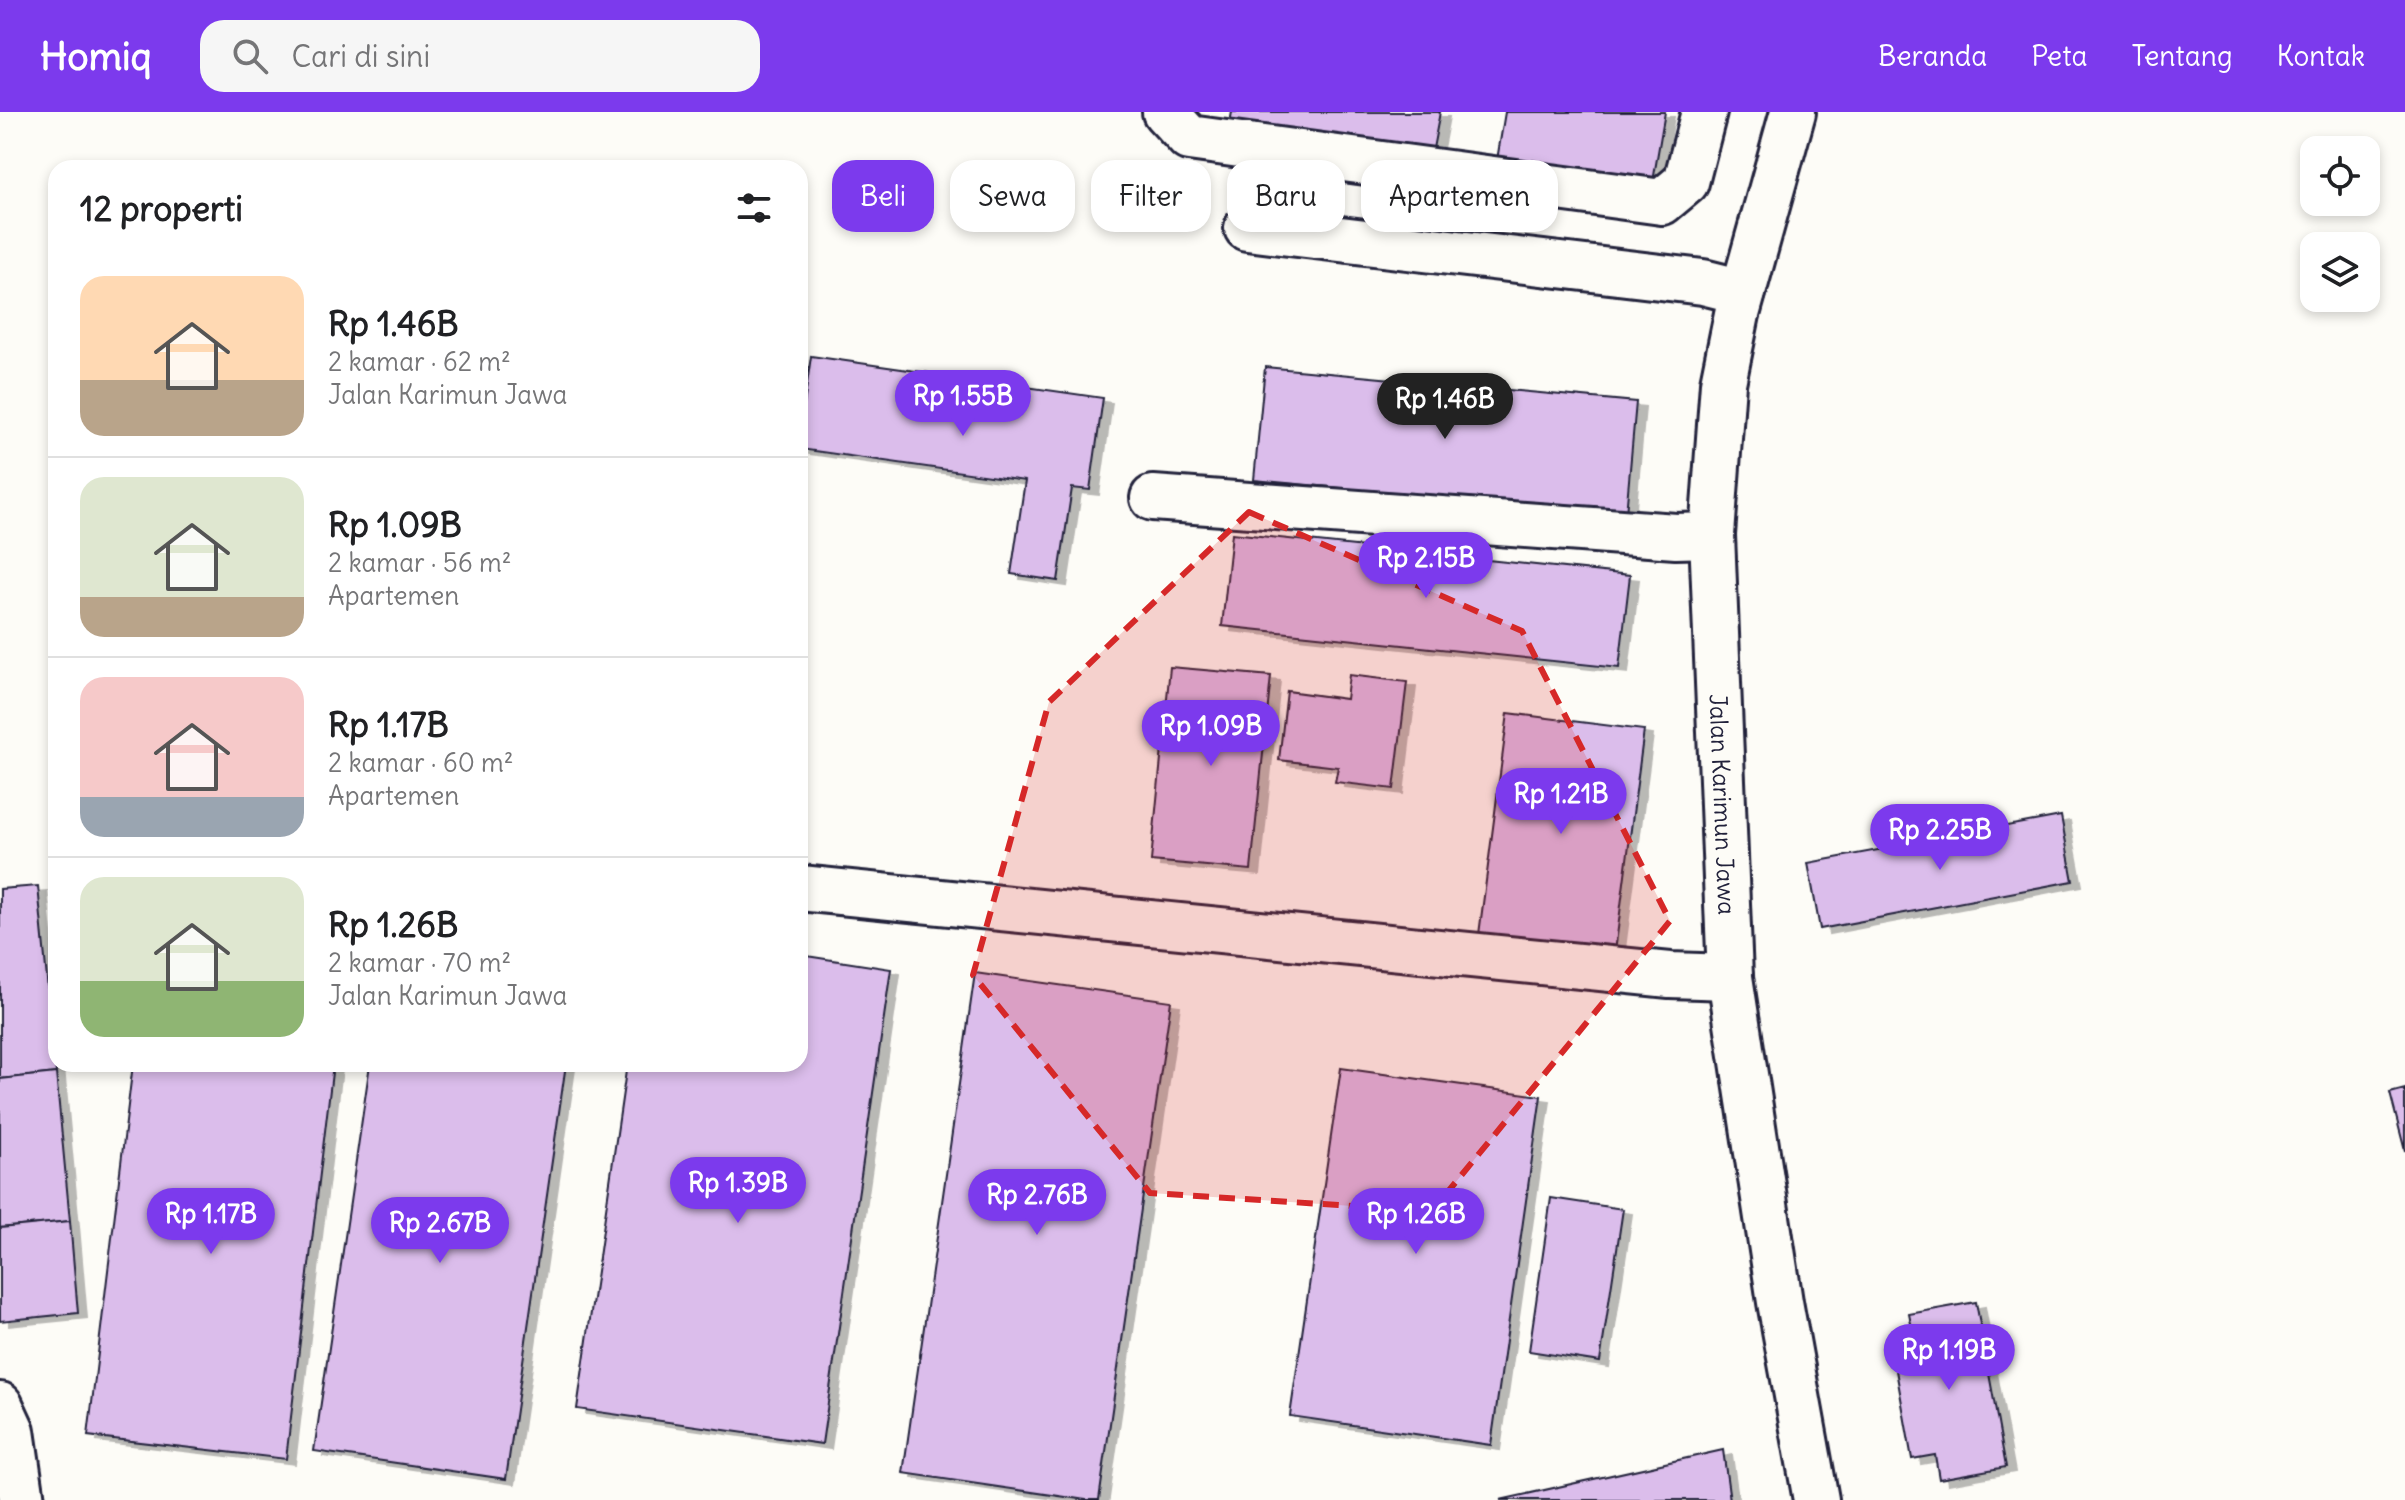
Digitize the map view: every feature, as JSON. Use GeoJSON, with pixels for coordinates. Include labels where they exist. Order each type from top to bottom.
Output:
{"type":"FeatureCollection","features":[{"type":"Feature","properties":{"kind":"street"},"geometry":{"type":"LineString","coordinates":[[1165,112],[1189,138],[1662,202],[1686,182],[1704,112]]}},
{"type":"Feature","properties":{"kind":"street","name":"Jalan Karimun Jawa"},"geometry":{"type":"LineString","coordinates":[[1793,112],[1743,292],[1723,383],[1712,535],[1730,977],[1780,1302],[1816,1500]]}},
{"type":"Feature","properties":{"kind":"street"},"geometry":{"type":"LineString","coordinates":[[1281,232],[1703,282],[1743,292]]}},
{"type":"Feature","properties":{"kind":"street"},"geometry":{"type":"LineString","coordinates":[[1153,498],[1676,536],[1712,535]]}},
{"type":"Feature","properties":{"kind":"street"},"geometry":{"type":"LineString","coordinates":[[808,889],[1670,975],[1730,977]]}},
{"type":"Feature","properties":{"kind":"street"},"geometry":{"type":"LineString","coordinates":[[0,1405],[12,1431],[22,1500]]}},
{"type":"Feature","properties":{"kind":"highlighted area"},"geometry":{"type":"Polygon","coordinates":[[[1249,512],[1522,631],[1670,921],[1432,1211],[1150,1193],[973,975],[1049,702],[1249,512]]]}},
{"type":"Feature","properties":{"kind":"building"},"geometry":{"type":"Polygon","coordinates":[[[1232,112],[1440,112],[1432,154],[1229,128],[1232,112]]]}},
{"type":"Feature","properties":{"kind":"building"},"geometry":{"type":"Polygon","coordinates":[[[1505,112],[1665,112],[1650,199],[1558,183],[1558,160],[1497,160],[1505,112]]]}},
{"type":"Feature","properties":{"kind":"building"},"geometry":{"type":"Polygon","coordinates":[[[811,356],[1103,398],[1090,490],[1072,488],[1058,581],[1011,574],[1025,481],[808,450],[811,356]]]}},
{"type":"Feature","properties":{"kind":"building"},"geometry":{"type":"Polygon","coordinates":[[[1265,367],[1636,402],[1626,514],[1254,480],[1265,367]]]}},
{"type":"Feature","properties":{"kind":"building"},"geometry":{"type":"Polygon","coordinates":[[[1232,533],[1630,575],[1619,668],[1222,626],[1232,533]]]}},
{"type":"Feature","properties":{"kind":"building"},"geometry":{"type":"Polygon","coordinates":[[[1170,667],[1271,676],[1251,870],[1151,861],[1170,667]]]}},
{"type":"Feature","properties":{"kind":"building"},"geometry":{"type":"Polygon","coordinates":[[[1349,675],[1407,682],[1394,789],[1335,782],[1338,767],[1279,760],[1287,691],[1346,699],[1349,675]]]}},
{"type":"Feature","properties":{"kind":"building"},"geometry":{"type":"Polygon","coordinates":[[[1508,713],[1644,730],[1614,959],[1478,942],[1508,713]]]}},
{"type":"Feature","properties":{"kind":"building"},"geometry":{"type":"Polygon","coordinates":[[[2061,816],[2073,881],[1820,929],[1808,863],[2061,816]]]}},
{"type":"Feature","properties":{"kind":"building"},"geometry":{"type":"Polygon","coordinates":[[[38,886],[48,990],[48,1072],[56,1073],[0,1079],[0,889],[38,886]]]}},
{"type":"Feature","properties":{"kind":"building"},"geometry":{"type":"Polygon","coordinates":[[[808,956],[891,969],[822,1444],[577,1409],[626,1072],[808,1072],[808,956]]]}},
{"type":"Feature","properties":{"kind":"building"},"geometry":{"type":"Polygon","coordinates":[[[975,973],[1171,1001],[1099,1500],[903,1473],[975,973]]]}},
{"type":"Feature","properties":{"kind":"building"},"geometry":{"type":"Polygon","coordinates":[[[1341,1068],[1541,1096],[1491,1445],[1290,1416],[1341,1068]]]}},
{"type":"Feature","properties":{"kind":"building"},"geometry":{"type":"Polygon","coordinates":[[[132,1072],[332,1072],[286,1459],[88,1436],[132,1072]]]}},
{"type":"Feature","properties":{"kind":"building"},"geometry":{"type":"Polygon","coordinates":[[[369,1072],[565,1072],[506,1479],[314,1451],[369,1072]]]}},
{"type":"Feature","properties":{"kind":"building"},"geometry":{"type":"Polygon","coordinates":[[[56,1073],[70,1221],[0,1228],[0,1079],[56,1073]]]}},
{"type":"Feature","properties":{"kind":"building"},"geometry":{"type":"Polygon","coordinates":[[[2405,1089],[2405,1151],[2390,1093],[2405,1089]]]}},
{"type":"Feature","properties":{"kind":"building"},"geometry":{"type":"Polygon","coordinates":[[[1551,1198],[1623,1209],[1600,1362],[1529,1351],[1551,1198]]]}},
{"type":"Feature","properties":{"kind":"building"},"geometry":{"type":"Polygon","coordinates":[[[70,1221],[78,1313],[0,1321],[0,1228],[70,1221]]]}},
{"type":"Feature","properties":{"kind":"building"},"geometry":{"type":"Polygon","coordinates":[[[1976,1302],[2006,1467],[1939,1479],[1935,1455],[1912,1459],[1890,1337],[1913,1333],[1909,1314],[1976,1302]]]}},
{"type":"Feature","properties":{"kind":"building"},"geometry":{"type":"Polygon","coordinates":[[[1723,1450],[1730,1500],[1500,1500],[1723,1450]]]}}]}
